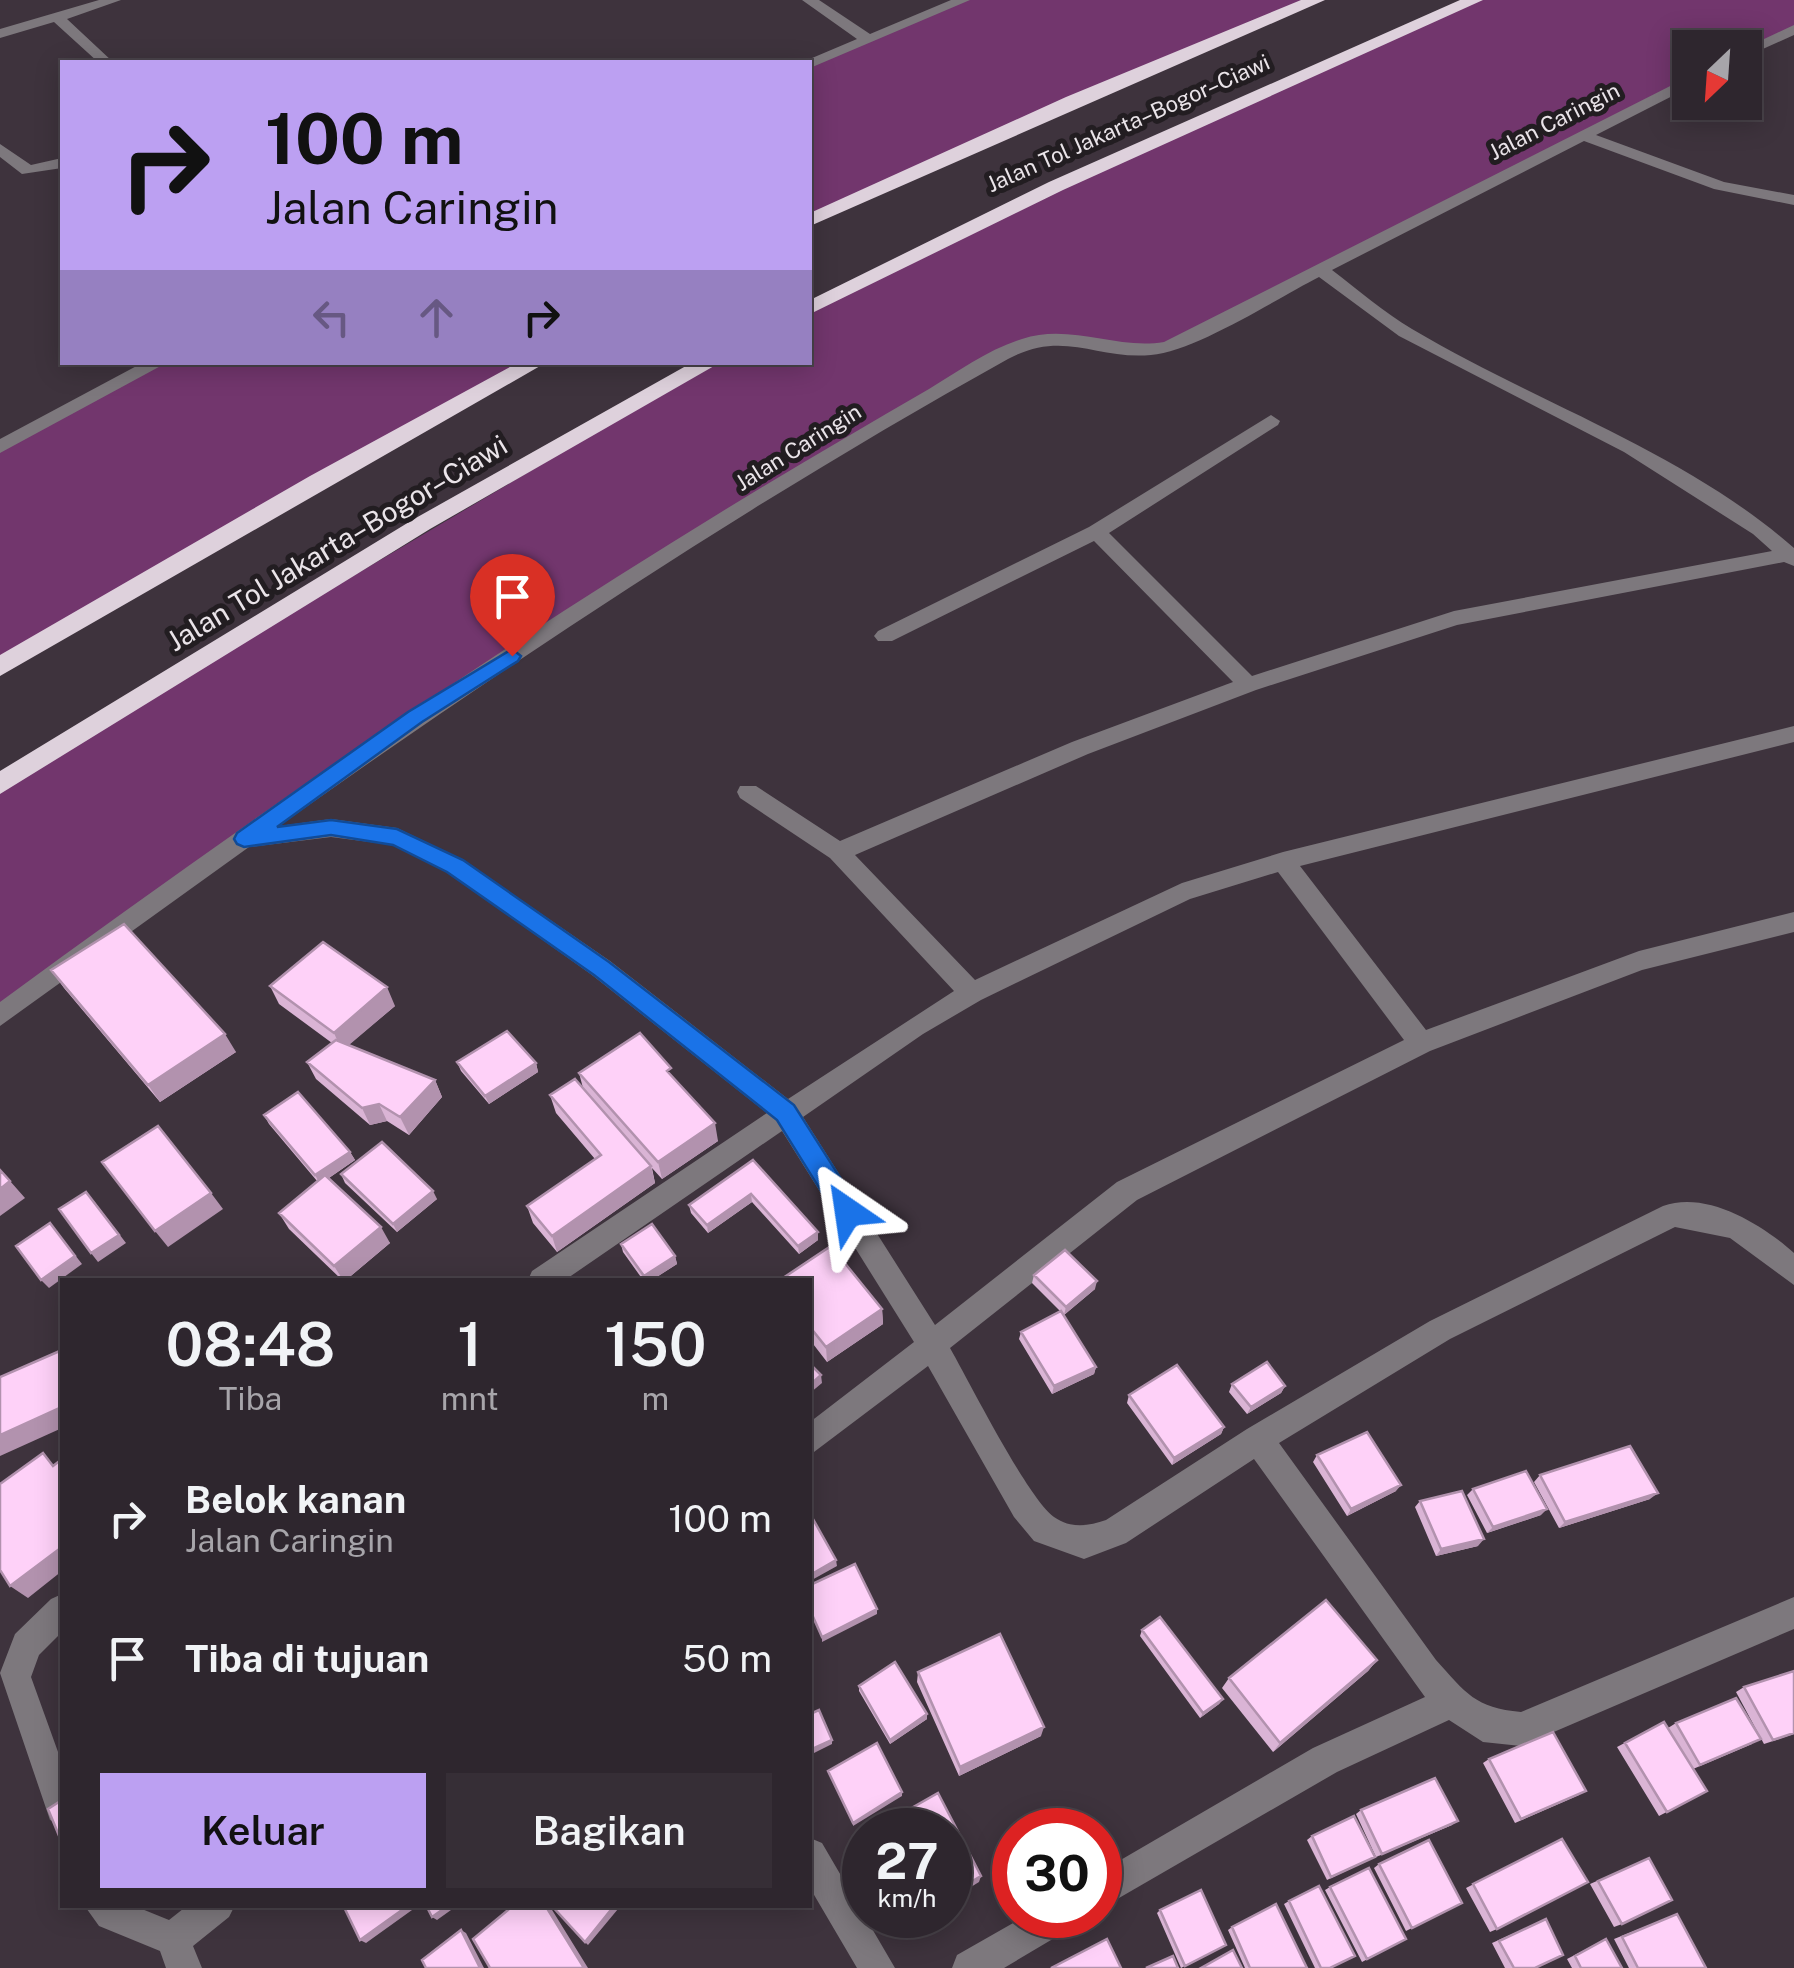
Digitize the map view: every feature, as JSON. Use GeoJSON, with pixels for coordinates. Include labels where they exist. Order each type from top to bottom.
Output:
{"type":"FeatureCollection","features":[{"type":"Feature","properties":{"kind":"highway","name":"Jalan Tol Jakarta–Bogor–Ciawi"},"geometry":{"type":"LineString","coordinates":[[812,219],[1072,100],[1316,0]]}},
{"type":"Feature","properties":{"kind":"highway","name":"Jalan Tol Jakarta–Bogor–Ciawi"},"geometry":{"type":"LineString","coordinates":[[812,307],[946,236],[1144,143],[1474,0]]}},
{"type":"Feature","properties":{"kind":"highway","name":"Jalan Tol Jakarta–Bogor–Ciawi"},"geometry":{"type":"LineString","coordinates":[[0,666],[318,481],[531,365]]}},
{"type":"Feature","properties":{"kind":"highway","name":"Jalan Tol Jakarta–Bogor–Ciawi"},"geometry":{"type":"LineString","coordinates":[[0,784],[422,524],[705,365]]}},
{"type":"Feature","properties":{"kind":"street"},"geometry":{"type":"LineString","coordinates":[[0,34],[114,0]]}},
{"type":"Feature","properties":{"kind":"street"},"geometry":{"type":"LineString","coordinates":[[810,0],[869,40]]}},
{"type":"Feature","properties":{"kind":"street"},"geometry":{"type":"LineString","coordinates":[[812,63],[963,0]]}},
{"type":"Feature","properties":{"kind":"street"},"geometry":{"type":"LineString","coordinates":[[57,17],[104,60]]}},
{"type":"Feature","properties":{"kind":"street"},"geometry":{"type":"LineString","coordinates":[[1762,45],[1794,29]]}},
{"type":"Feature","properties":{"kind":"street","name":"Jalan Caringin"},"geometry":{"type":"LineString","coordinates":[[0,1016],[146,906],[415,717],[967,374],[1034,340],[1078,340],[1117,351],[1152,352],[1169,347],[1672,90]]}},
{"type":"Feature","properties":{"kind":"street"},"geometry":{"type":"LineString","coordinates":[[1582,134],[1720,186],[1794,200]]}},
{"type":"Feature","properties":{"kind":"street"},"geometry":{"type":"LineString","coordinates":[[0,148],[28,171],[60,163]]}},
{"type":"Feature","properties":{"kind":"street"},"geometry":{"type":"LineString","coordinates":[[1320,269],[1405,332],[1631,448],[1760,529],[1792,556]]}},
{"type":"Feature","properties":{"kind":"street"},"geometry":{"type":"LineString","coordinates":[[0,446],[152,365]]}},
{"type":"Feature","properties":{"kind":"street"},"geometry":{"type":"LineString","coordinates":[[885,636],[1096,532],[1271,421]]}},
{"type":"Feature","properties":{"kind":"street"},"geometry":{"type":"LineString","coordinates":[[1096,532],[1248,686]]}},
{"type":"Feature","properties":{"kind":"street"},"geometry":{"type":"LineString","coordinates":[[838,852],[1080,748],[1248,686],[1454,618],[1792,556]]}},
{"type":"Feature","properties":{"kind":"street"},"geometry":{"type":"LineString","coordinates":[[545,1278],[914,1027],[972,993],[1182,892],[1283,861],[1794,734]]}},
{"type":"Feature","properties":{"kind":"street"},"geometry":{"type":"LineString","coordinates":[[748,792],[838,852],[972,993]]}},
{"type":"Feature","properties":{"kind":"street"},"geometry":{"type":"LineString","coordinates":[[244,839],[331,828],[397,838],[438,856],[602,968],[785,1112],[932,1345],[1025,1506],[1045,1530],[1058,1536],[1084,1543],[1115,1532],[1258,1439],[1440,1330],[1672,1215],[1709,1216],[1750,1232],[1794,1272]]}},
{"type":"Feature","properties":{"kind":"street"},"geometry":{"type":"LineString","coordinates":[[1283,861],[1421,1043]]}},
{"type":"Feature","properties":{"kind":"street"},"geometry":{"type":"LineString","coordinates":[[812,1438],[1127,1192],[1421,1043],[1640,961],[1794,922]]}},
{"type":"Feature","properties":{"kind":"street"},"geometry":{"type":"LineString","coordinates":[[1258,1439],[1424,1672],[1452,1702],[1483,1725],[1521,1729],[1794,1613]]}},
{"type":"Feature","properties":{"kind":"street"},"geometry":{"type":"LineString","coordinates":[[60,1612],[26,1646],[16,1677],[60,1802]]}},
{"type":"Feature","properties":{"kind":"street"},"geometry":{"type":"LineString","coordinates":[[1122,1879],[1324,1760],[1452,1702]]}},
{"type":"Feature","properties":{"kind":"street"},"geometry":{"type":"LineString","coordinates":[[812,1858],[877,1968]]}},
{"type":"Feature","properties":{"kind":"street"},"geometry":{"type":"LineString","coordinates":[[105,1908],[179,1953],[215,1908]]}},
{"type":"Feature","properties":{"kind":"street"},"geometry":{"type":"LineString","coordinates":[[970,1968],[1022,1938]]}},
{"type":"Feature","properties":{"kind":"shaded area"},"geometry":{"type":"Polygon","coordinates":[[[963,0],[1318,0],[812,219],[812,64],[963,0]]]}},
{"type":"Feature","properties":{"kind":"shaded area"},"geometry":{"type":"Polygon","coordinates":[[[1474,0],[1794,0],[1794,29],[1762,45],[1762,30],[1672,30],[1672,90],[1169,347],[1055,338],[967,374],[415,717],[0,1016],[0,785],[710,365],[812,365],[812,309],[946,236],[1474,0]]]}},
{"type":"Feature","properties":{"kind":"shaded area"},"geometry":{"type":"Polygon","coordinates":[[[155,365],[532,365],[0,667],[0,447],[155,365]]]}},
{"type":"Feature","properties":{"kind":"building"},"geometry":{"type":"Polygon","coordinates":[[[124,924],[225,1034],[148,1085],[51,970],[124,924]]]}},
{"type":"Feature","properties":{"kind":"building"},"geometry":{"type":"Polygon","coordinates":[[[323,942],[387,987],[334,1033],[270,986],[323,942]]]}},
{"type":"Feature","properties":{"kind":"building"},"geometry":{"type":"Polygon","coordinates":[[[507,1031],[536,1063],[485,1096],[457,1062],[507,1031]]]}},
{"type":"Feature","properties":{"kind":"building"},"geometry":{"type":"Polygon","coordinates":[[[640,1033],[671,1068],[667,1071],[715,1123],[658,1162],[579,1073],[640,1033]]]}},
{"type":"Feature","properties":{"kind":"building"},"geometry":{"type":"Polygon","coordinates":[[[336,1040],[435,1080],[400,1117],[379,1104],[362,1108],[307,1062],[336,1040]]]}},
{"type":"Feature","properties":{"kind":"building"},"geometry":{"type":"Polygon","coordinates":[[[575,1079],[651,1166],[552,1236],[527,1206],[601,1155],[550,1095],[575,1079]]]}},
{"type":"Feature","properties":{"kind":"building"},"geometry":{"type":"Polygon","coordinates":[[[298,1092],[350,1152],[315,1175],[264,1115],[298,1092]]]}},
{"type":"Feature","properties":{"kind":"building"},"geometry":{"type":"Polygon","coordinates":[[[158,1126],[211,1193],[155,1231],[102,1162],[158,1126]]]}},
{"type":"Feature","properties":{"kind":"building"},"geometry":{"type":"Polygon","coordinates":[[[382,1142],[433,1191],[393,1224],[341,1174],[382,1142]]]}},
{"type":"Feature","properties":{"kind":"building"},"geometry":{"type":"Polygon","coordinates":[[[753,1160],[818,1232],[798,1246],[751,1194],[707,1225],[689,1205],[753,1160]]]}},
{"type":"Feature","properties":{"kind":"building"},"geometry":{"type":"Polygon","coordinates":[[[0,1170],[10,1181],[0,1189],[0,1170]]]}},
{"type":"Feature","properties":{"kind":"building"},"geometry":{"type":"Polygon","coordinates":[[[325,1175],[381,1227],[334,1266],[279,1213],[325,1175]]]}},
{"type":"Feature","properties":{"kind":"building"},"geometry":{"type":"Polygon","coordinates":[[[86,1192],[119,1235],[91,1253],[59,1209],[86,1192]]]}},
{"type":"Feature","properties":{"kind":"building"},"geometry":{"type":"Polygon","coordinates":[[[50,1223],[75,1256],[41,1280],[16,1246],[50,1223]]]}},
{"type":"Feature","properties":{"kind":"building"},"geometry":{"type":"Polygon","coordinates":[[[652,1224],[675,1256],[644,1276],[621,1244],[652,1224]]]}},
{"type":"Feature","properties":{"kind":"building"},"geometry":{"type":"Polygon","coordinates":[[[831,1246],[882,1309],[826,1347],[812,1330],[812,1278],[783,1278],[831,1246]]]}},
{"type":"Feature","properties":{"kind":"building"},"geometry":{"type":"Polygon","coordinates":[[[1065,1250],[1097,1281],[1066,1307],[1034,1275],[1065,1250]]]}},
{"type":"Feature","properties":{"kind":"building"},"geometry":{"type":"Polygon","coordinates":[[[1061,1311],[1096,1367],[1054,1386],[1021,1332],[1061,1311]]]}},
{"type":"Feature","properties":{"kind":"building"},"geometry":{"type":"Polygon","coordinates":[[[60,1351],[60,1408],[0,1435],[0,1377],[60,1351]]]}},
{"type":"Feature","properties":{"kind":"building"},"geometry":{"type":"Polygon","coordinates":[[[1267,1362],[1285,1386],[1251,1407],[1232,1384],[1267,1362]]]}},
{"type":"Feature","properties":{"kind":"building"},"geometry":{"type":"Polygon","coordinates":[[[1177,1365],[1224,1427],[1174,1458],[1129,1395],[1177,1365]]]}},
{"type":"Feature","properties":{"kind":"building"},"geometry":{"type":"Polygon","coordinates":[[[812,1366],[821,1375],[812,1383],[812,1366]]]}},
{"type":"Feature","properties":{"kind":"building"},"geometry":{"type":"Polygon","coordinates":[[[1367,1432],[1401,1485],[1351,1509],[1317,1455],[1367,1432]]]}},
{"type":"Feature","properties":{"kind":"building"},"geometry":{"type":"Polygon","coordinates":[[[1630,1446],[1658,1493],[1565,1522],[1540,1475],[1630,1446]]]}},
{"type":"Feature","properties":{"kind":"building"},"geometry":{"type":"Polygon","coordinates":[[[43,1453],[53,1466],[60,1461],[60,1548],[10,1586],[0,1570],[0,1484],[43,1453]]]}},
{"type":"Feature","properties":{"kind":"building"},"geometry":{"type":"Polygon","coordinates":[[[1526,1471],[1547,1509],[1493,1527],[1473,1489],[1526,1471]]]}},
{"type":"Feature","properties":{"kind":"building"},"geometry":{"type":"Polygon","coordinates":[[[1462,1491],[1484,1539],[1441,1549],[1420,1501],[1462,1491]]]}},
{"type":"Feature","properties":{"kind":"building"},"geometry":{"type":"Polygon","coordinates":[[[812,1519],[836,1560],[812,1574],[812,1519]]]}},
{"type":"Feature","properties":{"kind":"building"},"geometry":{"type":"Polygon","coordinates":[[[855,1564],[877,1609],[822,1637],[812,1614],[812,1584],[855,1564]]]}},
{"type":"Feature","properties":{"kind":"building"},"geometry":{"type":"Polygon","coordinates":[[[1326,1600],[1377,1660],[1280,1743],[1229,1678],[1326,1600]]]}},
{"type":"Feature","properties":{"kind":"building"},"geometry":{"type":"Polygon","coordinates":[[[1160,1617],[1223,1699],[1203,1713],[1142,1630],[1160,1617]]]}},
{"type":"Feature","properties":{"kind":"building"},"geometry":{"type":"Polygon","coordinates":[[[1000,1634],[1044,1727],[960,1767],[918,1672],[1000,1634]]]}},
{"type":"Feature","properties":{"kind":"building"},"geometry":{"type":"Polygon","coordinates":[[[895,1662],[927,1714],[890,1740],[859,1686],[895,1662]]]}},
{"type":"Feature","properties":{"kind":"building"},"geometry":{"type":"Polygon","coordinates":[[[1794,1671],[1794,1733],[1773,1740],[1744,1687],[1794,1671]]]}},
{"type":"Feature","properties":{"kind":"building"},"geometry":{"type":"Polygon","coordinates":[[[1736,1698],[1761,1739],[1700,1765],[1676,1723],[1736,1698]]]}},
{"type":"Feature","properties":{"kind":"building"},"geometry":{"type":"Polygon","coordinates":[[[819,1710],[832,1740],[812,1749],[812,1713],[819,1710]]]}},
{"type":"Feature","properties":{"kind":"building"},"geometry":{"type":"Polygon","coordinates":[[[1664,1722],[1707,1791],[1667,1812],[1625,1743],[1664,1722]]]}},
{"type":"Feature","properties":{"kind":"building"},"geometry":{"type":"Polygon","coordinates":[[[1553,1732],[1586,1791],[1521,1819],[1489,1759],[1553,1732]]]}},
{"type":"Feature","properties":{"kind":"building"},"geometry":{"type":"Polygon","coordinates":[[[877,1743],[902,1792],[877,1808],[846,1808],[828,1771],[877,1743]]]}},
{"type":"Feature","properties":{"kind":"building"},"geometry":{"type":"Polygon","coordinates":[[[1435,1778],[1458,1821],[1382,1854],[1361,1810],[1435,1778]]]}},
{"type":"Feature","properties":{"kind":"building"},"geometry":{"type":"Polygon","coordinates":[[[938,1793],[946,1808],[912,1808],[938,1793]]]}},
{"type":"Feature","properties":{"kind":"building"},"geometry":{"type":"Polygon","coordinates":[[[60,1801],[60,1838],[48,1809],[60,1801]]]}},
{"type":"Feature","properties":{"kind":"building"},"geometry":{"type":"Polygon","coordinates":[[[1354,1816],[1375,1857],[1331,1877],[1312,1836],[1354,1816]]]}},
{"type":"Feature","properties":{"kind":"building"},"geometry":{"type":"Polygon","coordinates":[[[1562,1839],[1588,1882],[1497,1929],[1473,1884],[1562,1839]]]}},
{"type":"Feature","properties":{"kind":"building"},"geometry":{"type":"Polygon","coordinates":[[[1429,1840],[1462,1903],[1412,1928],[1379,1864],[1429,1840]]]}},
{"type":"Feature","properties":{"kind":"building"},"geometry":{"type":"Polygon","coordinates":[[[1649,1858],[1672,1900],[1622,1924],[1598,1881],[1649,1858]]]}},
{"type":"Feature","properties":{"kind":"building"},"geometry":{"type":"Polygon","coordinates":[[[972,1859],[981,1876],[972,1881],[972,1859]]]}},
{"type":"Feature","properties":{"kind":"building"},"geometry":{"type":"Polygon","coordinates":[[[1369,1868],[1406,1939],[1367,1959],[1330,1887],[1369,1868]]]}},
{"type":"Feature","properties":{"kind":"building"},"geometry":{"type":"Polygon","coordinates":[[[1319,1886],[1355,1956],[1330,1968],[1321,1968],[1289,1901],[1319,1886]]]}},
{"type":"Feature","properties":{"kind":"building"},"geometry":{"type":"Polygon","coordinates":[[[1201,1890],[1226,1945],[1185,1966],[1160,1910],[1201,1890]]]}},
{"type":"Feature","properties":{"kind":"building"},"geometry":{"type":"Polygon","coordinates":[[[1276,1904],[1307,1968],[1250,1968],[1232,1927],[1276,1904]]]}},
{"type":"Feature","properties":{"kind":"building"},"geometry":{"type":"Polygon","coordinates":[[[344,1908],[405,1908],[360,1940],[344,1908]]]}},
{"type":"Feature","properties":{"kind":"building"},"geometry":{"type":"Polygon","coordinates":[[[428,1908],[445,1908],[432,1917],[428,1908]]]}},
{"type":"Feature","properties":{"kind":"building"},"geometry":{"type":"Polygon","coordinates":[[[510,1908],[547,1908],[584,1968],[490,1968],[473,1939],[510,1908]]]}},
{"type":"Feature","properties":{"kind":"building"},"geometry":{"type":"Polygon","coordinates":[[[554,1908],[612,1908],[585,1942],[554,1908]]]}},
{"type":"Feature","properties":{"kind":"building"},"geometry":{"type":"Polygon","coordinates":[[[1677,1914],[1706,1968],[1638,1968],[1622,1937],[1677,1914]]]}},
{"type":"Feature","properties":{"kind":"building"},"geometry":{"type":"Polygon","coordinates":[[[1546,1919],[1563,1955],[1535,1968],[1514,1968],[1499,1941],[1546,1919]]]}},
{"type":"Feature","properties":{"kind":"building"},"geometry":{"type":"Polygon","coordinates":[[[461,1930],[480,1968],[426,1968],[422,1960],[461,1930]]]}},
{"type":"Feature","properties":{"kind":"building"},"geometry":{"type":"Polygon","coordinates":[[[1107,1939],[1121,1968],[1051,1968],[1107,1939]]]}},
{"type":"Feature","properties":{"kind":"building"},"geometry":{"type":"Polygon","coordinates":[[[1606,1939],[1622,1968],[1581,1968],[1575,1956],[1606,1939]]]}},
{"type":"Feature","properties":{"kind":"building"},"geometry":{"type":"Polygon","coordinates":[[[1233,1950],[1242,1968],[1201,1968],[1233,1950]]]}},
{"type":"Feature","properties":{"kind":"building"},"geometry":{"type":"Polygon","coordinates":[[[1173,1956],[1178,1968],[1146,1968],[1173,1956]]]}},
{"type":"Feature","properties":{"kind":"route"},"geometry":{"type":"LineString","coordinates":[[512,656],[415,717],[244,839],[331,828],[397,838],[455,866],[602,968],[785,1112],[848,1212]]}}]}
